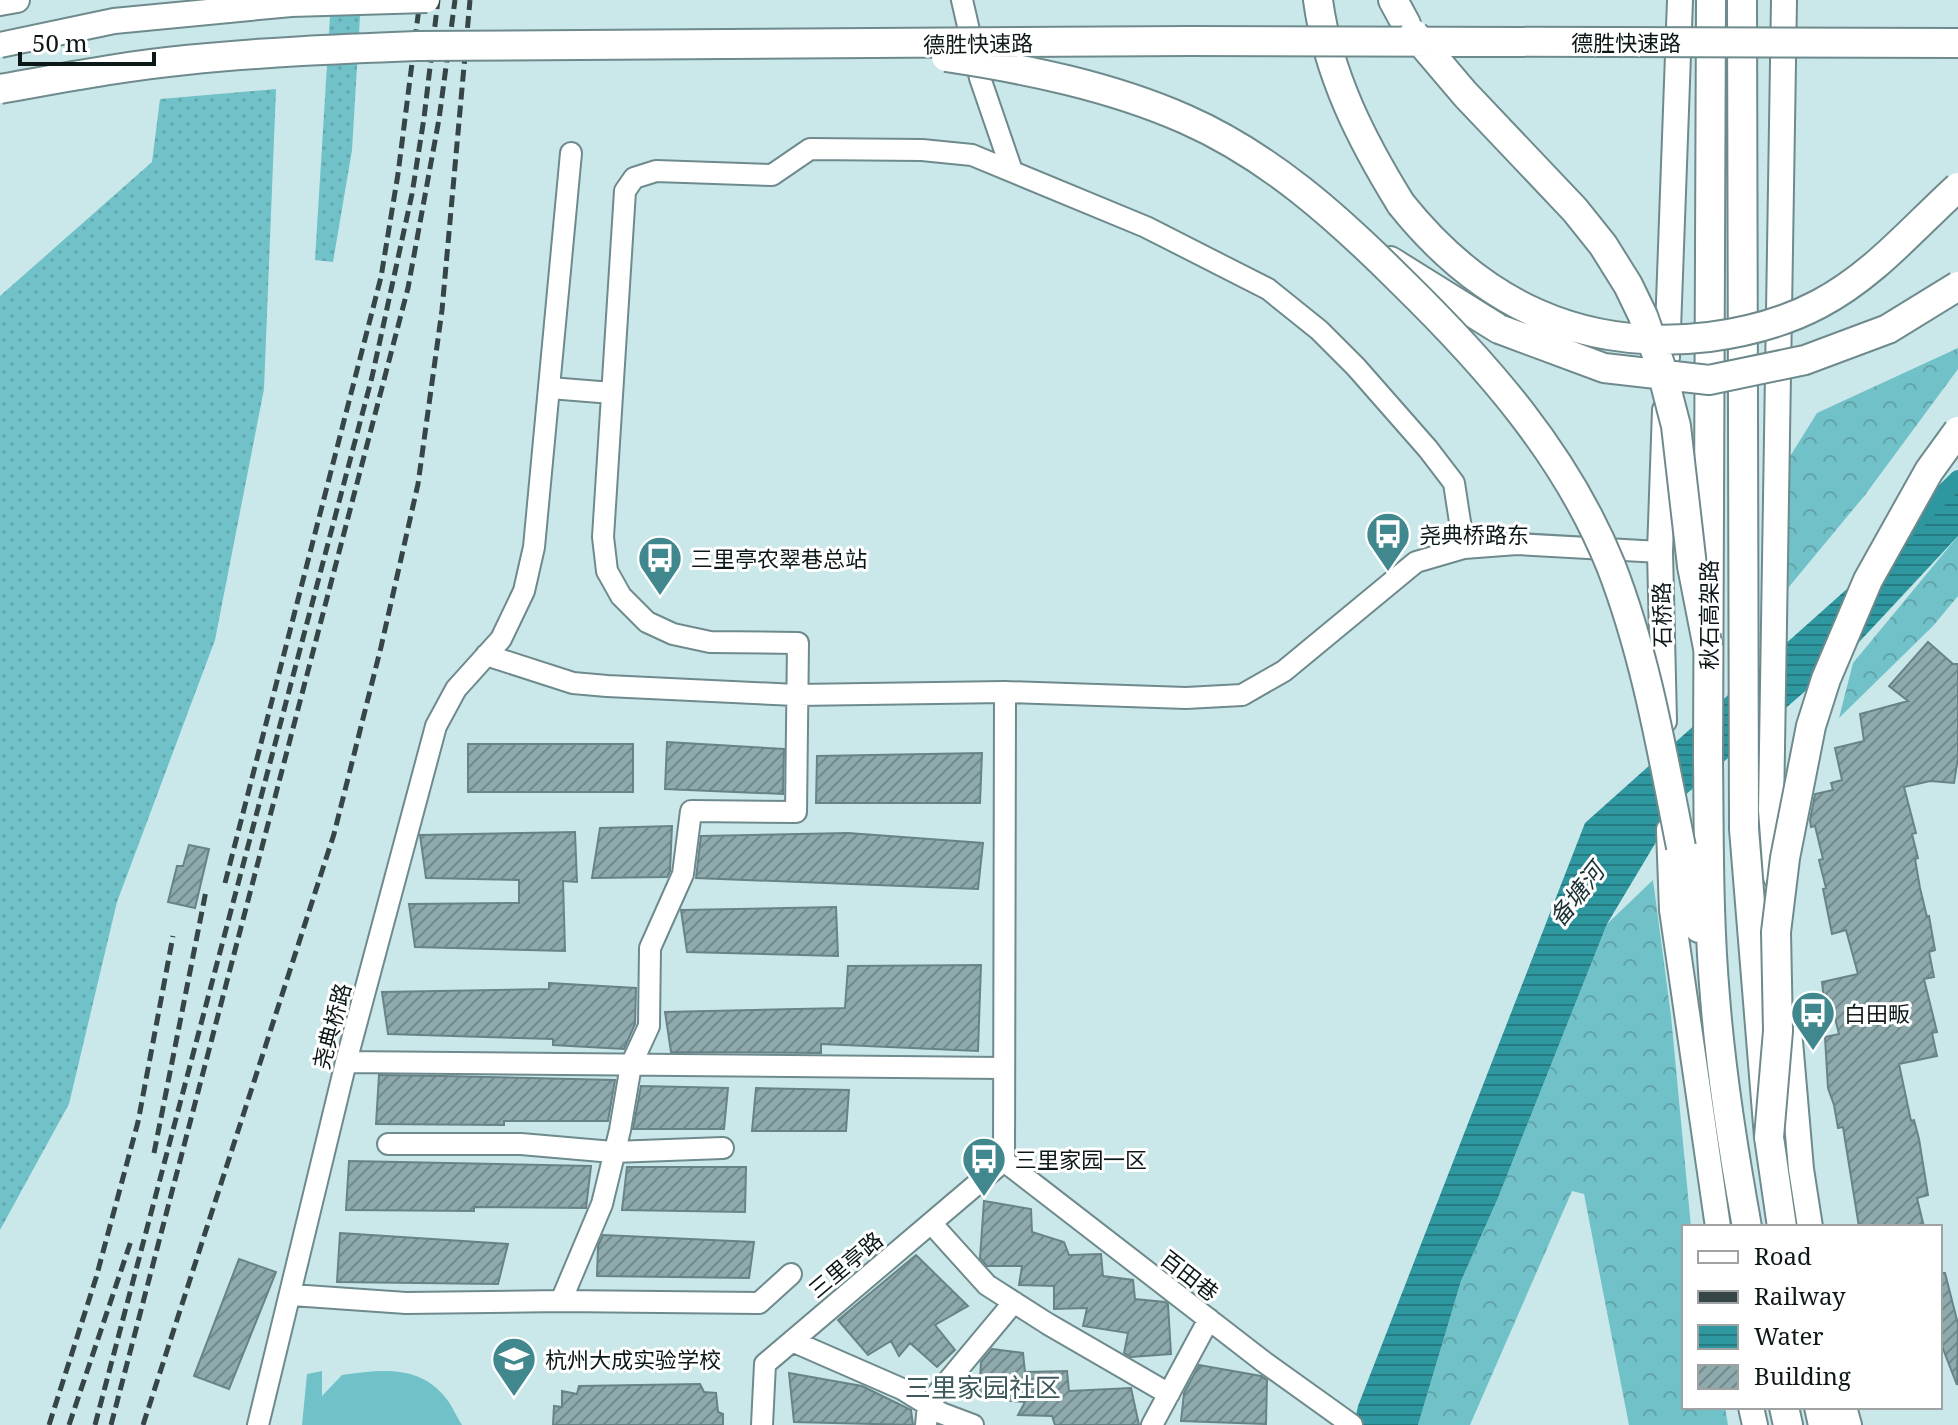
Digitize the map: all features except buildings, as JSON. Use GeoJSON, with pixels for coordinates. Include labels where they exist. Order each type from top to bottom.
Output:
{"type":"FeatureCollection","features":[{"type":"Feature","properties":{"kind":"highway"},"geometry":{"type":"LineString","coordinates":[[1318,0],[1344,98],[1364,143],[1401,204],[1429,240],[1479,280],[1528,310],[1568,326],[1636,339],[1687,339],[1771,325],[1819,304],[1858,279],[1891,252],[1958,187]]}},
{"type":"Feature","properties":{"kind":"highway"},"geometry":{"type":"LineString","coordinates":[[1393,0],[1406,24],[1465,94],[1575,210],[1603,245],[1628,285],[1660,364],[1676,426],[1692,566],[1708,648]]}},
{"type":"Feature","properties":{"kind":"highway","name":"秋石高架路"},"geometry":{"type":"LineString","coordinates":[[1711,0],[1709,819],[1715,995],[1728,1119],[1747,1225]]}},
{"type":"Feature","properties":{"kind":"highway","name":"秋石高架路"},"geometry":{"type":"LineString","coordinates":[[1742,0],[1744,829],[1769,1137],[1782,1225]]}},
{"type":"Feature","properties":{"kind":"highway","name":"德胜快速路"},"geometry":{"type":"LineString","coordinates":[[0,89],[185,60],[294,51],[417,46],[1173,41],[1958,43]]}},
{"type":"Feature","properties":{"kind":"highway"},"geometry":{"type":"LineString","coordinates":[[870,44],[1050,77],[1108,92],[1186,119],[1242,149],[1290,180],[1366,245],[1455,334],[1518,408],[1553,456],[1609,563],[1633,627],[1649,690],[1715,995]]}},
{"type":"Feature","properties":{"kind":"highway"},"geometry":{"type":"LineString","coordinates":[[1366,245],[1499,329],[1604,368],[1709,380],[1805,360],[1888,329],[1958,286]]}},
{"type":"Feature","properties":{"kind":"highway"},"geometry":{"type":"LineString","coordinates":[[1769,1137],[1778,1031],[1776,932],[1785,858],[1811,726],[1835,656],[1868,580],[1929,471],[1958,431]]}},
{"type":"Feature","properties":{"kind":"main road"},"geometry":{"type":"LineString","coordinates":[[0,3],[17,0]]}},
{"type":"Feature","properties":{"kind":"main road"},"geometry":{"type":"LineString","coordinates":[[0,45],[114,21],[291,4],[427,0]]}},
{"type":"Feature","properties":{"kind":"main road","name":"石桥路"},"geometry":{"type":"LineString","coordinates":[[1680,0],[1660,552],[1663,687],[1672,910],[1718,1225]]}},
{"type":"Feature","properties":{"kind":"main road"},"geometry":{"type":"LineString","coordinates":[[1784,0],[1771,810],[1801,1169],[1810,1225]]}},
{"type":"Feature","properties":{"kind":"street"},"geometry":{"type":"LineString","coordinates":[[962,0],[980,78],[1012,171]]}},
{"type":"Feature","properties":{"kind":"street"},"geometry":{"type":"LineString","coordinates":[[561,1301],[602,1204],[620,1130],[631,1065],[649,1026],[650,948],[683,874],[691,811],[796,812],[798,643],[710,642],[673,634],[647,622],[621,596],[607,571],[603,537],[625,191],[634,178],[656,171],[772,175],[810,149],[922,150],[972,155],[1146,227],[1268,289],[1319,330],[1356,367],[1454,483],[1464,548]]}},
{"type":"Feature","properties":{"kind":"street","name":"尧典桥路"},"geometry":{"type":"LineString","coordinates":[[258,1425],[292,1295],[346,1062],[436,726],[456,689],[501,639],[524,591],[534,547],[571,153]]}},
{"type":"Feature","properties":{"kind":"street"},"geometry":{"type":"LineString","coordinates":[[550,388],[612,393]]}},
{"type":"Feature","properties":{"kind":"street"},"geometry":{"type":"LineString","coordinates":[[486,655],[573,683],[796,695],[1005,692],[1186,698],[1242,695],[1284,671],[1416,562],[1464,548],[1517,544],[1660,552]]}},
{"type":"Feature","properties":{"kind":"street"},"geometry":{"type":"LineString","coordinates":[[1004,1161],[1005,692]]}},
{"type":"Feature","properties":{"kind":"street"},"geometry":{"type":"LineString","coordinates":[[346,1062],[1003,1068]]}},
{"type":"Feature","properties":{"kind":"street"},"geometry":{"type":"LineString","coordinates":[[388,1144],[521,1144],[613,1152],[723,1148]]}},
{"type":"Feature","properties":{"kind":"street","name":"三里亭路"},"geometry":{"type":"LineString","coordinates":[[762,1425],[765,1364],[1004,1161]]}},
{"type":"Feature","properties":{"kind":"street","name":"百田巷"},"geometry":{"type":"LineString","coordinates":[[1004,1161],[1351,1424]]}},
{"type":"Feature","properties":{"kind":"street"},"geometry":{"type":"LineString","coordinates":[[931,1223],[987,1285],[1169,1394]]}},
{"type":"Feature","properties":{"kind":"street"},"geometry":{"type":"LineString","coordinates":[[292,1295],[406,1303],[759,1303],[791,1274]]}},
{"type":"Feature","properties":{"kind":"street"},"geometry":{"type":"LineString","coordinates":[[927,1415],[1014,1302]]}},
{"type":"Feature","properties":{"kind":"street"},"geometry":{"type":"LineString","coordinates":[[1152,1425],[1209,1319]]}},
{"type":"Feature","properties":{"kind":"street"},"geometry":{"type":"LineString","coordinates":[[792,1341],[902,1389],[927,1415]]}},
{"type":"Feature","properties":{"kind":"street"},"geometry":{"type":"LineString","coordinates":[[927,1415],[941,1413],[973,1425]]}},
{"type":"Feature","properties":{"kind":"green space"},"geometry":{"type":"Polygon","coordinates":[[[331,0],[361,0],[352,150],[333,262],[315,260],[331,0]]]}},
{"type":"Feature","properties":{"kind":"green space"},"geometry":{"type":"Polygon","coordinates":[[[276,89],[264,389],[215,640],[117,902],[69,1104],[0,1230],[0,296],[152,162],[160,99],[276,89]]]}},
{"type":"Feature","properties":{"kind":"green space"},"geometry":{"type":"Polygon","coordinates":[[[1958,348],[1958,369],[1865,495],[1788,588],[1789,458],[1817,413],[1958,348]]]}},
{"type":"Feature","properties":{"kind":"green space"},"geometry":{"type":"Polygon","coordinates":[[[1958,536],[1958,596],[1933,626],[1839,718],[1853,663],[1958,536]]]}},
{"type":"Feature","properties":{"kind":"green space"},"geometry":{"type":"Polygon","coordinates":[[[1653,880],[1671,1016],[1691,1225],[1682,1225],[1682,1409],[1725,1409],[1728,1425],[1629,1425],[1584,1194],[1572,1191],[1470,1425],[1418,1425],[1461,1281],[1498,1198],[1607,924],[1653,880]]]}},
{"type":"Feature","properties":{"kind":"green space"},"geometry":{"type":"Polygon","coordinates":[[[322,1371],[322,1396],[342,1375],[384,1371],[411,1374],[434,1386],[445,1397],[462,1425],[302,1425],[307,1374],[322,1371]]]}},
{"type":"Feature","properties":{"kind":"water"},"geometry":{"type":"Polygon","coordinates":[[[1958,479],[1958,536],[1847,655],[1683,797],[1607,924],[1498,1198],[1461,1281],[1418,1425],[1354,1425],[1358,1406],[1585,823],[1857,580],[1958,479]]]}},
{"type":"Feature","properties":{"kind":"waterway","name":"备塘河"},"geometry":{"type":"LineString","coordinates":[[1909,528],[1958,479]]}},
{"type":"Feature","properties":{"kind":"railway"},"geometry":{"type":"LineString","coordinates":[[225,883],[381,277],[398,174],[420,0]]}},
{"type":"Feature","properties":{"kind":"railway"},"geometry":{"type":"LineString","coordinates":[[95,1425],[372,377],[412,194],[438,0]]}},
{"type":"Feature","properties":{"kind":"railway"},"geometry":{"type":"LineString","coordinates":[[111,1425],[408,288],[439,119],[455,0]]}},
{"type":"Feature","properties":{"kind":"railway"},"geometry":{"type":"LineString","coordinates":[[143,1425],[334,834],[381,647],[418,484],[442,310],[470,0]]}},
{"type":"Feature","properties":{"kind":"railway"},"geometry":{"type":"LineString","coordinates":[[154,1153],[206,891]]}},
{"type":"Feature","properties":{"kind":"railway"},"geometry":{"type":"LineString","coordinates":[[49,1425],[96,1278],[138,1122],[173,936]]}},
{"type":"Feature","properties":{"kind":"railway"},"geometry":{"type":"LineString","coordinates":[[69,1425],[132,1238]]}},
{"type":"Feature","properties":{"kind":"place","name":"尧典桥路东"},"geometry":{"type":"Point","coordinates":[1388,573]}},
{"type":"Feature","properties":{"kind":"place","name":"三里亭农翠巷总站"},"geometry":{"type":"Point","coordinates":[660,597]}},
{"type":"Feature","properties":{"kind":"place","name":"白田畈"},"geometry":{"type":"Point","coordinates":[1813,1052]}},
{"type":"Feature","properties":{"kind":"place","name":"三里家园一区"},"geometry":{"type":"Point","coordinates":[984,1198]}},
{"type":"Feature","properties":{"kind":"place","name":"杭州大成实验学校"},"geometry":{"type":"Point","coordinates":[514,1398]}},
{"type":"Feature","properties":{"kind":"district","name":"三里家园社区"},"geometry":{"type":"Point","coordinates":[983,1387]}}]}
